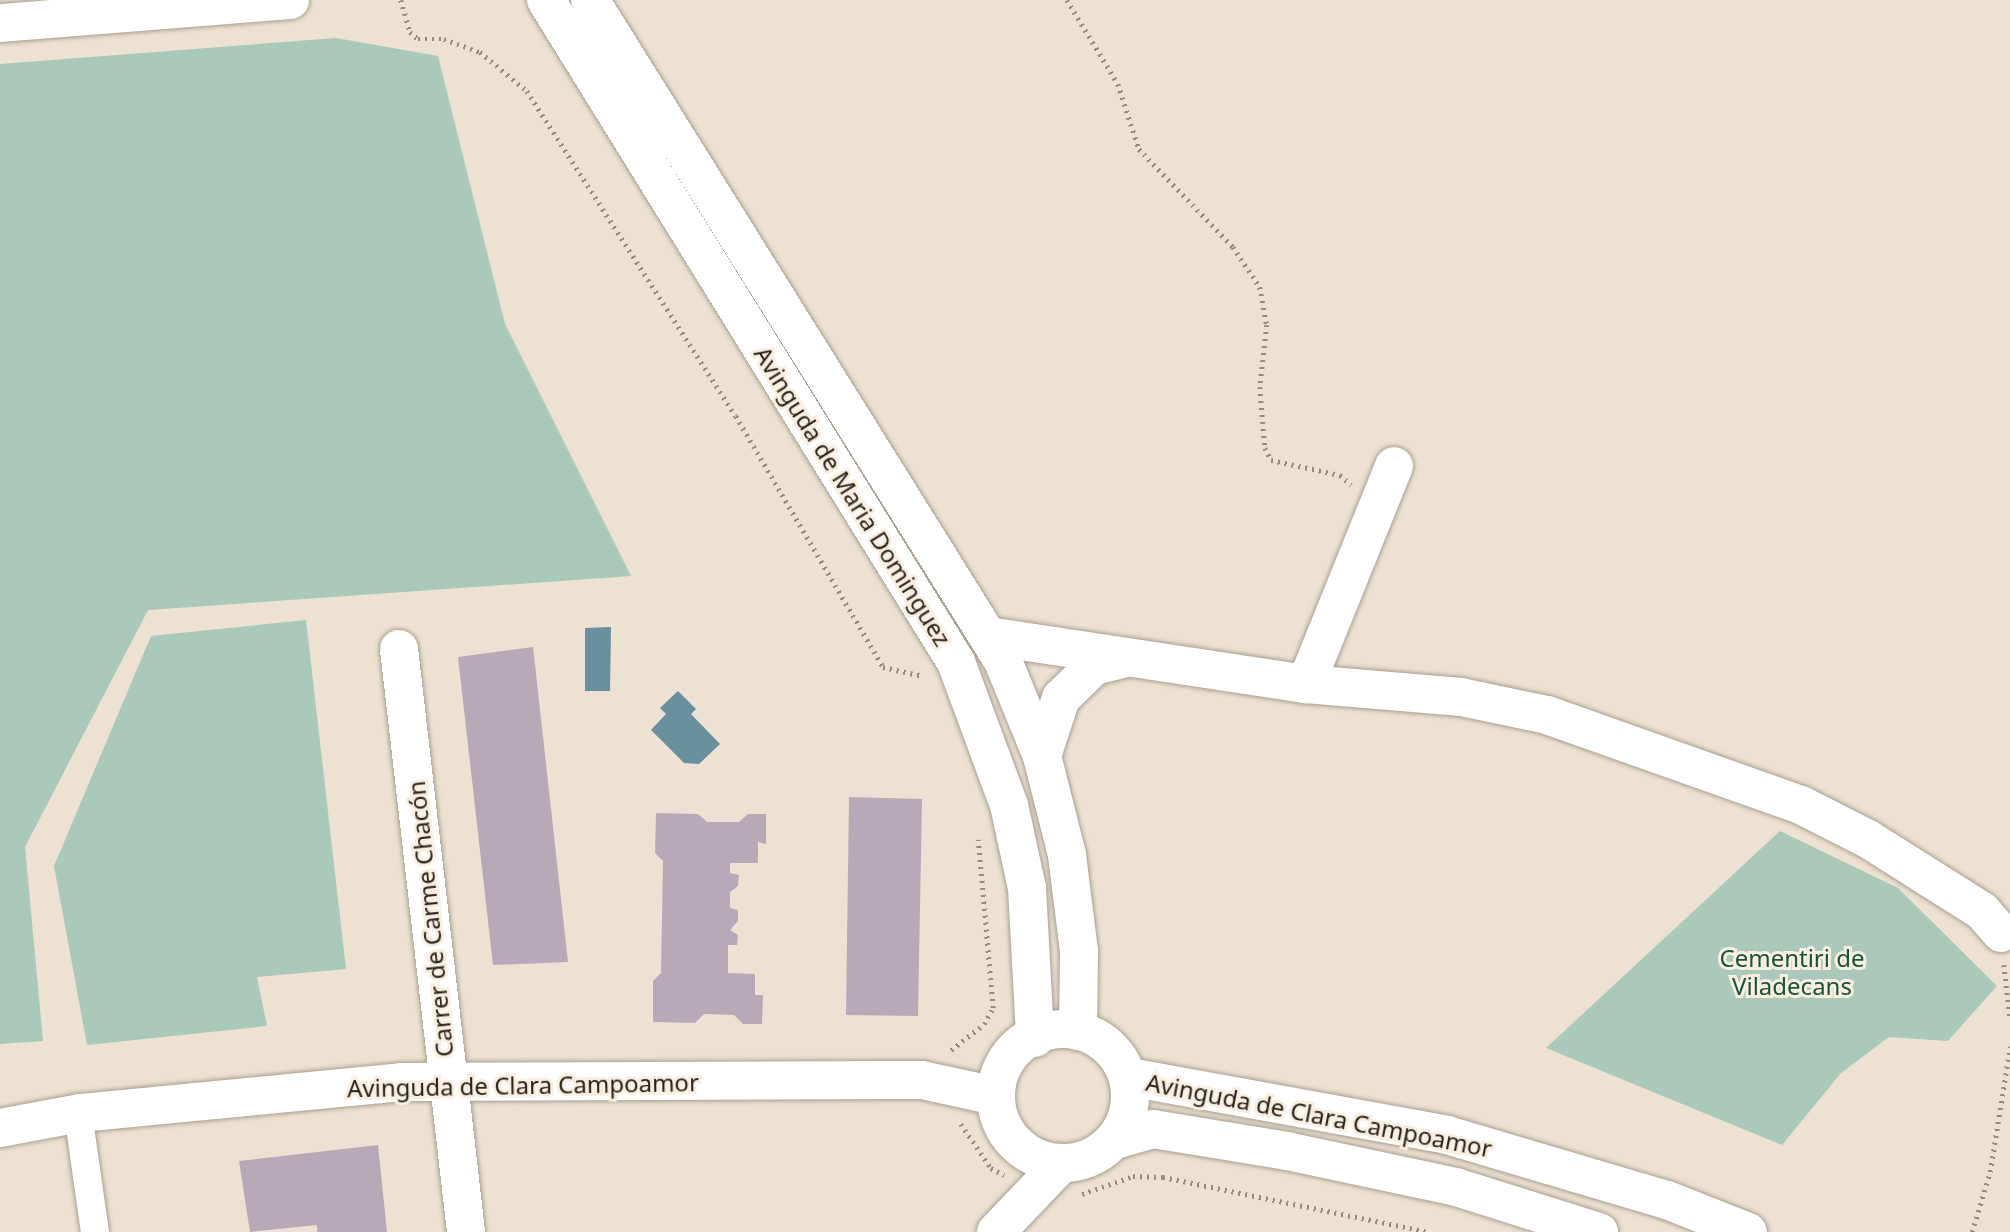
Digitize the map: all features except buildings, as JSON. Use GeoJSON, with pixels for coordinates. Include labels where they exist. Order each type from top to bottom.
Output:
{"type":"FeatureCollection","features":[{"type":"Feature","properties":{"kind":"street"},"geometry":{"type":"LineString","coordinates":[[0,23],[290,0]]}},
{"type":"Feature","properties":{"kind":"street","name":"Avinguda de Maria Dominguez"},"geometry":{"type":"LineString","coordinates":[[546,0],[956,662],[1009,805],[1027,888],[1035,1038]]}},
{"type":"Feature","properties":{"kind":"street","name":"Avinguda de Maria Dominguez"},"geometry":{"type":"LineString","coordinates":[[590,0],[1003,661],[1042,756],[1073,890],[1079,951],[1077,1031]]}},
{"type":"Feature","properties":{"kind":"street"},"geometry":{"type":"LineString","coordinates":[[1306,684],[1394,466]]}},
{"type":"Feature","properties":{"kind":"street"},"geometry":{"type":"LineString","coordinates":[[988,636],[1306,684],[1461,697],[1547,715],[1614,735],[1801,805],[1868,839],[1982,911],[2001,933]]}},
{"type":"Feature","properties":{"kind":"street","name":"Carrer de Carme Chacón"},"geometry":{"type":"LineString","coordinates":[[399,649],[466,1232]]}},
{"type":"Feature","properties":{"kind":"street"},"geometry":{"type":"LineString","coordinates":[[1042,756],[1061,698],[1094,666],[1129,657]]}},
{"type":"Feature","properties":{"kind":"street"},"geometry":{"type":"LineString","coordinates":[[1053,1031],[1077,1031],[1109,1046],[1129,1076],[1125,1121],[1115,1140],[1082,1160],[1062,1163],[1022,1150],[999,1116],[996,1096],[1007,1061],[1035,1038],[1053,1031]]}},
{"type":"Feature","properties":{"kind":"street","name":"Avinguda de Clara Campoamor"},"geometry":{"type":"LineString","coordinates":[[1129,1076],[1447,1135],[1667,1200],[1748,1232]]}},
{"type":"Feature","properties":{"kind":"street","name":"Avinguda de Clara Campoamor"},"geometry":{"type":"LineString","coordinates":[[0,1128],[80,1113],[448,1082],[922,1080],[996,1096]]}},
{"type":"Feature","properties":{"kind":"street","name":"Avinguda de Clara Campoamor"},"geometry":{"type":"LineString","coordinates":[[1115,1140],[1153,1129],[1287,1151],[1516,1218],[1600,1232]]}},
{"type":"Feature","properties":{"kind":"street"},"geometry":{"type":"LineString","coordinates":[[81,1134],[95,1232]]}},
{"type":"Feature","properties":{"kind":"street"},"geometry":{"type":"LineString","coordinates":[[996,1232],[1062,1163]]}},
{"type":"Feature","properties":{"kind":"path"},"geometry":{"type":"LineString","coordinates":[[401,0],[410,32],[418,39],[443,39],[480,52],[527,91],[736,415],[883,667],[931,678]]}},
{"type":"Feature","properties":{"kind":"path"},"geometry":{"type":"LineString","coordinates":[[1067,0],[1118,84],[1139,149],[1233,247],[1260,287],[1267,325],[1260,387],[1265,448],[1271,460],[1340,475],[1376,508]]}},
{"type":"Feature","properties":{"kind":"path"},"geometry":{"type":"LineString","coordinates":[[922,1080],[928,1053],[948,1053],[984,1024],[993,1008],[977,830]]}},
{"type":"Feature","properties":{"kind":"path"},"geometry":{"type":"LineString","coordinates":[[2001,933],[2010,1016]]}},
{"type":"Feature","properties":{"kind":"path"},"geometry":{"type":"LineString","coordinates":[[1972,1232],[1990,1172],[2010,1047]]}},
{"type":"Feature","properties":{"kind":"path"},"geometry":{"type":"LineString","coordinates":[[958,1120],[990,1168],[1034,1191],[1068,1196],[1102,1190],[1133,1176],[1163,1177],[1429,1232]]}},
{"type":"Feature","properties":{"kind":"green space"},"geometry":{"type":"Polygon","coordinates":[[[336,38],[438,56],[505,324],[631,576],[148,610],[25,847],[43,1041],[0,1044],[0,64],[336,38]]]}},
{"type":"Feature","properties":{"kind":"green space"},"geometry":{"type":"Polygon","coordinates":[[[306,620],[346,969],[257,977],[267,1026],[87,1045],[54,866],[151,636],[306,620]]]}},
{"type":"Feature","properties":{"kind":"green space","name":"Cementiri de Viladecans"},"geometry":{"type":"Polygon","coordinates":[[[1780,831],[1898,888],[1997,986],[1948,1041],[1889,1037],[1841,1073],[1782,1145],[1546,1048],[1780,831]]]}},
{"type":"Feature","properties":{"kind":"water"},"geometry":{"type":"Polygon","coordinates":[[[611,627],[610,691],[585,691],[585,628],[611,627]]]}},
{"type":"Feature","properties":{"kind":"water"},"geometry":{"type":"Polygon","coordinates":[[[678,691],[696,709],[691,714],[720,744],[699,764],[684,763],[651,730],[666,714],[660,708],[678,691]]]}}]}
